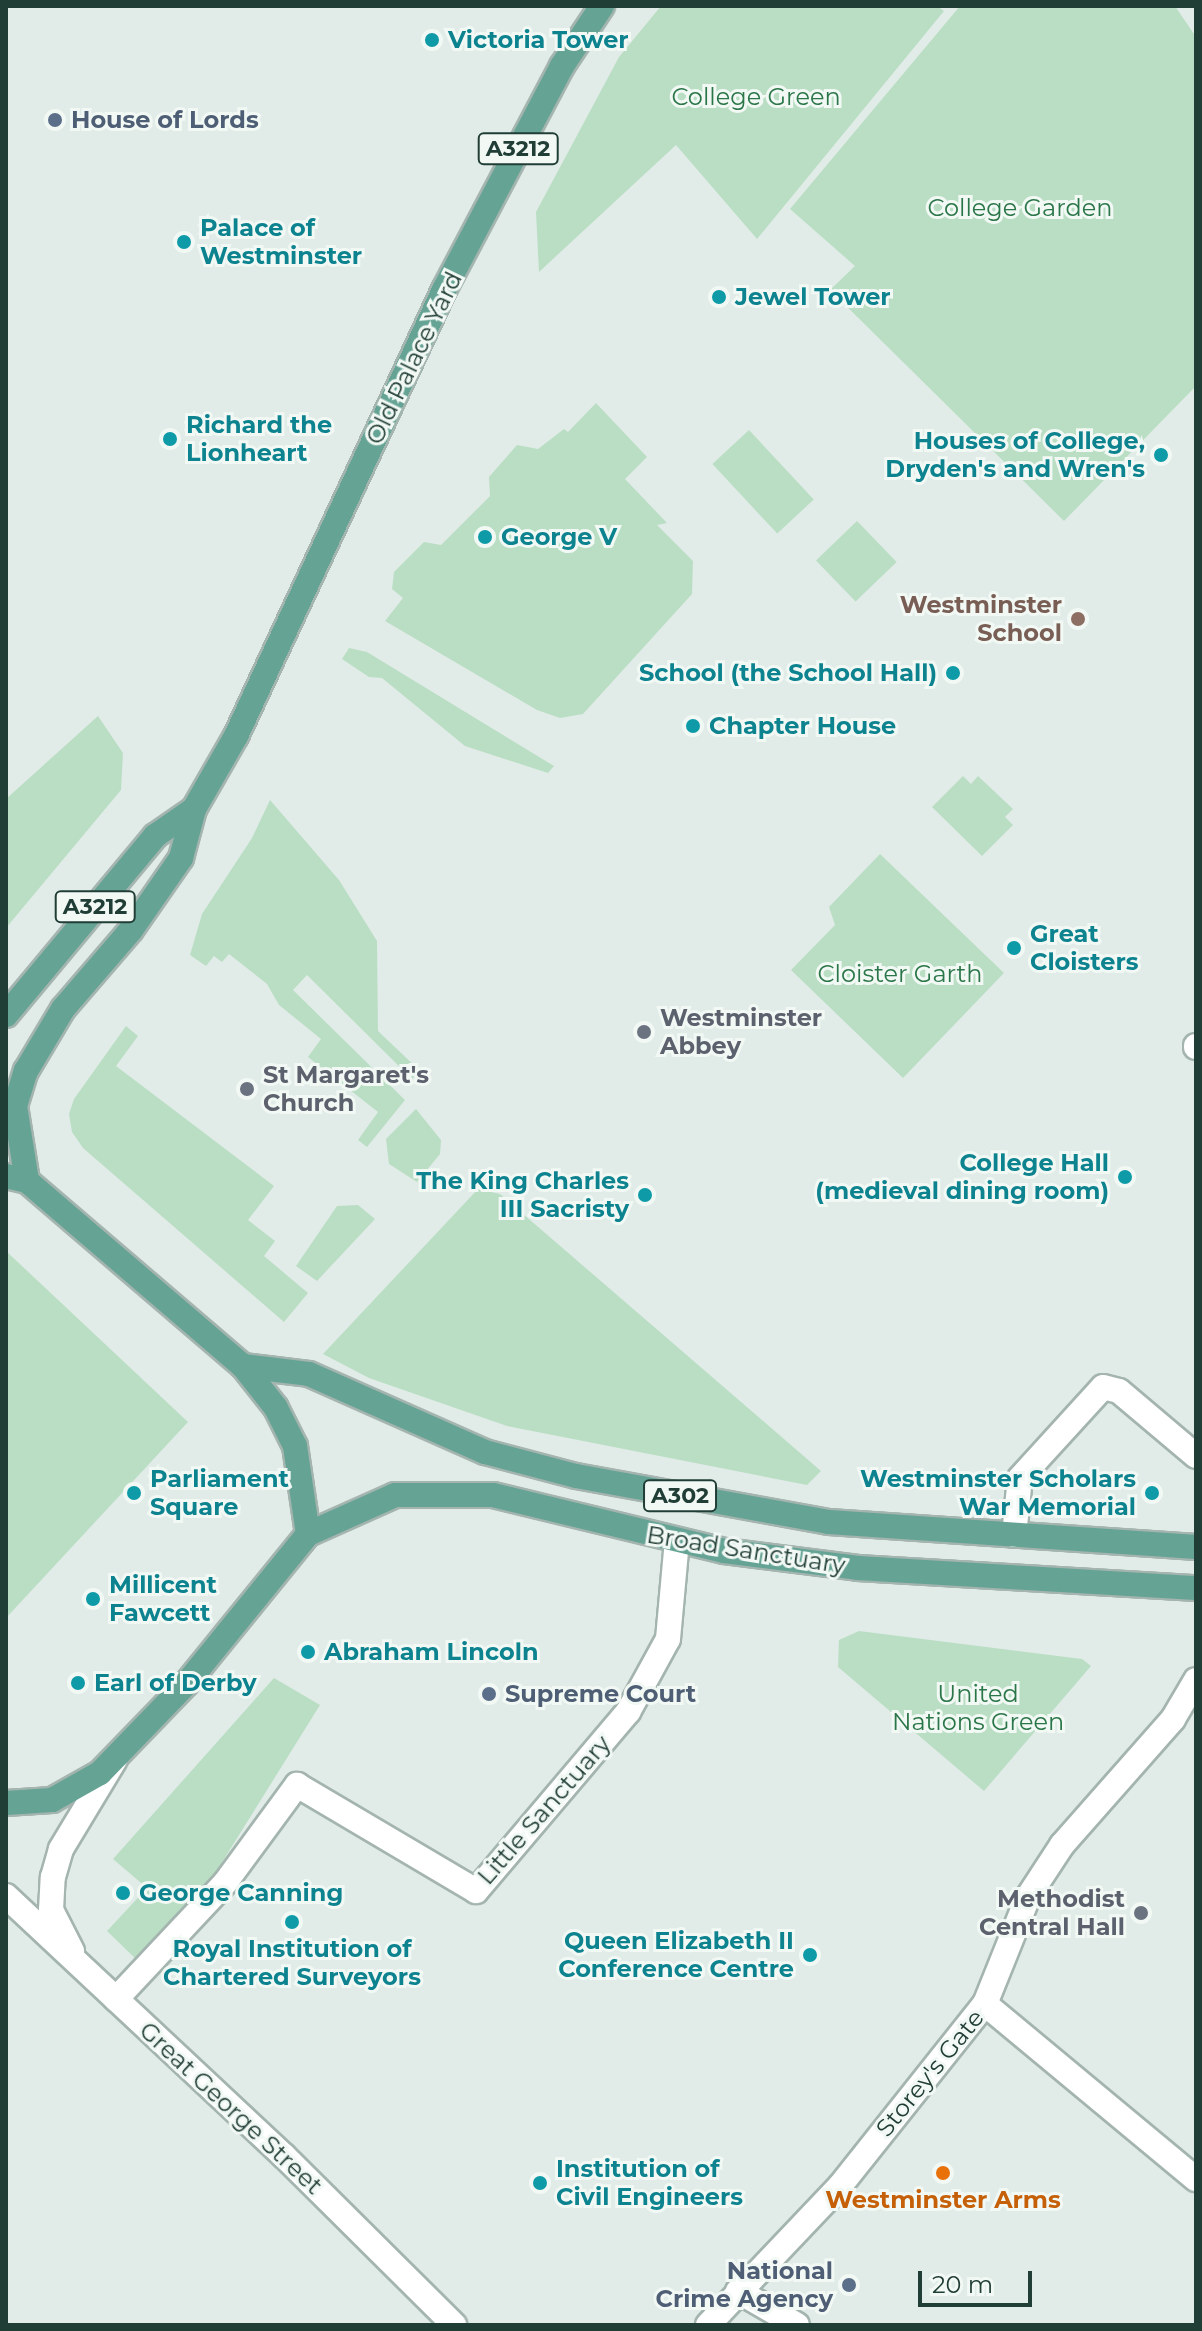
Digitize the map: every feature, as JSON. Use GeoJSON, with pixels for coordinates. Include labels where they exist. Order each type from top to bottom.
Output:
{"type":"FeatureCollection","features":[{"type":"Feature","properties":{"kind":"main road","name":"Old Palace Yard"},"geometry":{"type":"LineString","coordinates":[[194,809],[261,682],[445,288],[578,39],[602,6]]}},
{"type":"Feature","properties":{"kind":"main road","name":"A3212"},"geometry":{"type":"LineString","coordinates":[[6,1015],[155,836],[194,809]]}},
{"type":"Feature","properties":{"kind":"main road","name":"A3212"},"geometry":{"type":"LineString","coordinates":[[17,1178],[15,1106],[26,1071],[63,1009],[131,930],[181,858],[194,809]]}},
{"type":"Feature","properties":{"kind":"main road"},"geometry":{"type":"LineString","coordinates":[[17,1178],[243,1366],[276,1408],[295,1446],[308,1534]]}},
{"type":"Feature","properties":{"kind":"main road","name":"Broad Sanctuary"},"geometry":{"type":"LineString","coordinates":[[243,1366],[309,1374],[485,1452],[576,1476],[829,1522],[1196,1547]]}},
{"type":"Feature","properties":{"kind":"main road","name":"Broad Sanctuary"},"geometry":{"type":"LineString","coordinates":[[308,1534],[395,1495],[457,1494],[518,1500],[677,1541],[858,1568],[1196,1588]]}},
{"type":"Feature","properties":{"kind":"main road","name":"A302"},"geometry":{"type":"LineString","coordinates":[[6,1803],[52,1800],[72,1792],[118,1755],[186,1684],[308,1534]]}},
{"type":"Feature","properties":{"kind":"street"},"geometry":{"type":"LineString","coordinates":[[1014,1535],[1020,1478],[1103,1387],[1119,1391],[1195,1455]]}},
{"type":"Feature","properties":{"kind":"street","name":"Little Sanctuary"},"geometry":{"type":"LineString","coordinates":[[116,1999],[225,1883],[297,1785],[476,1891],[628,1712],[668,1639],[677,1541]]}},
{"type":"Feature","properties":{"kind":"street","name":"Storey's Gate"},"geometry":{"type":"LineString","coordinates":[[708,2325],[840,2186],[985,2004],[1022,1907],[1053,1858],[1173,1719],[1196,1680]]}},
{"type":"Feature","properties":{"kind":"street"},"geometry":{"type":"LineString","coordinates":[[83,1966],[56,1922],[53,1877],[61,1849],[118,1755]]}},
{"type":"Feature","properties":{"kind":"street","name":"Great George Street"},"geometry":{"type":"LineString","coordinates":[[6,1896],[49,1942],[83,1966],[284,2156],[454,2325]]}},
{"type":"Feature","properties":{"kind":"street"},"geometry":{"type":"LineString","coordinates":[[985,2004],[1196,2179]]}},
{"type":"Feature","properties":{"kind":"street"},"geometry":{"type":"LineString","coordinates":[[738,2291],[797,2325]]}},
{"type":"Feature","properties":{"kind":"green space","name":"College Green"},"geometry":{"type":"Polygon","coordinates":[[[661,6],[937,6],[944,11],[757,239],[676,145],[539,272],[536,212],[619,57],[661,6]]]}},
{"type":"Feature","properties":{"kind":"green space","name":"College Garden"},"geometry":{"type":"Polygon","coordinates":[[[960,6],[1175,6],[1196,37],[1196,386],[1064,521],[830,290],[855,266],[790,209],[960,6]]]}},
{"type":"Feature","properties":{"kind":"green space"},"geometry":{"type":"Polygon","coordinates":[[[596,403],[647,457],[625,479],[667,523],[657,525],[693,561],[692,594],[583,714],[560,718],[537,710],[385,621],[403,598],[392,589],[394,572],[424,542],[441,545],[490,496],[489,477],[517,445],[538,449],[564,429],[568,432],[596,403]]]}},
{"type":"Feature","properties":{"kind":"green space"},"geometry":{"type":"Polygon","coordinates":[[[749,430],[814,499],[777,534],[712,464],[749,430]]]}},
{"type":"Feature","properties":{"kind":"green space"},"geometry":{"type":"Polygon","coordinates":[[[857,521],[897,562],[856,602],[816,561],[857,521]]]}},
{"type":"Feature","properties":{"kind":"green space"},"geometry":{"type":"Polygon","coordinates":[[[349,648],[367,652],[554,766],[548,773],[465,746],[382,678],[369,677],[342,659],[349,648]]]}},
{"type":"Feature","properties":{"kind":"green space"},"geometry":{"type":"Polygon","coordinates":[[[98,716],[123,753],[121,790],[6,928],[6,799],[98,716]]]}},
{"type":"Feature","properties":{"kind":"green space"},"geometry":{"type":"Polygon","coordinates":[[[963,776],[971,784],[978,776],[1013,809],[1005,817],[1013,825],[982,856],[932,807],[963,776]]]}},
{"type":"Feature","properties":{"kind":"green space"},"geometry":{"type":"Polygon","coordinates":[[[270,800],[339,880],[377,941],[378,1031],[419,1070],[412,1079],[307,975],[293,990],[405,1100],[367,1147],[358,1140],[378,1112],[308,1057],[321,1039],[279,1005],[267,984],[229,954],[222,962],[214,956],[206,966],[190,955],[202,914],[252,838],[270,800]]]}},
{"type":"Feature","properties":{"kind":"green space","name":"Cloister Garth"},"geometry":{"type":"Polygon","coordinates":[[[880,854],[1004,973],[903,1078],[791,970],[835,925],[829,907],[880,854]]]}},
{"type":"Feature","properties":{"kind":"green space"},"geometry":{"type":"Polygon","coordinates":[[[126,1026],[138,1036],[116,1066],[274,1186],[248,1220],[275,1241],[264,1256],[308,1293],[284,1322],[83,1148],[72,1132],[69,1114],[74,1099],[126,1026]]]}},
{"type":"Feature","properties":{"kind":"green space"},"geometry":{"type":"Polygon","coordinates":[[[416,1109],[441,1140],[440,1154],[417,1182],[389,1164],[386,1139],[416,1109]]]}},
{"type":"Feature","properties":{"kind":"green space"},"geometry":{"type":"Polygon","coordinates":[[[478,1189],[500,1194],[821,1471],[807,1485],[507,1426],[369,1378],[323,1354],[478,1189]]]}},
{"type":"Feature","properties":{"kind":"green space"},"geometry":{"type":"Polygon","coordinates":[[[358,1205],[375,1219],[317,1281],[296,1266],[337,1206],[358,1205]]]}},
{"type":"Feature","properties":{"kind":"green space"},"geometry":{"type":"Polygon","coordinates":[[[6,1251],[188,1422],[6,1618],[6,1251]]]}},
{"type":"Feature","properties":{"kind":"green space","name":"United Nations Green"},"geometry":{"type":"Polygon","coordinates":[[[859,1631],[1082,1659],[1091,1666],[984,1791],[838,1667],[839,1640],[859,1631]]]}},
{"type":"Feature","properties":{"kind":"green space"},"geometry":{"type":"Polygon","coordinates":[[[274,1678],[320,1705],[206,1888],[140,1963],[107,1931],[147,1888],[113,1859],[274,1678]]]}},
{"type":"Feature","properties":{"kind":"place","name":"Victoria Tower"},"geometry":{"type":"Point","coordinates":[432,40]}},
{"type":"Feature","properties":{"kind":"place","name":"House of Lords"},"geometry":{"type":"Point","coordinates":[55,120]}},
{"type":"Feature","properties":{"kind":"place","name":"Palace of Westminster"},"geometry":{"type":"Point","coordinates":[184,242]}},
{"type":"Feature","properties":{"kind":"place","name":"Jewel Tower"},"geometry":{"type":"Point","coordinates":[719,297]}},
{"type":"Feature","properties":{"kind":"place","name":"Richard the Lionheart"},"geometry":{"type":"Point","coordinates":[170,439]}},
{"type":"Feature","properties":{"kind":"place","name":"Houses of College, Dryden's and Wren's"},"geometry":{"type":"Point","coordinates":[1161,455]}},
{"type":"Feature","properties":{"kind":"place","name":"George V"},"geometry":{"type":"Point","coordinates":[485,537]}},
{"type":"Feature","properties":{"kind":"place","name":"Westminster School"},"geometry":{"type":"Point","coordinates":[1078,619]}},
{"type":"Feature","properties":{"kind":"place","name":"School (the School Hall)"},"geometry":{"type":"Point","coordinates":[953,673]}},
{"type":"Feature","properties":{"kind":"place","name":"Chapter House"},"geometry":{"type":"Point","coordinates":[693,726]}},
{"type":"Feature","properties":{"kind":"place","name":"Great Cloisters"},"geometry":{"type":"Point","coordinates":[1014,948]}},
{"type":"Feature","properties":{"kind":"place","name":"Westminster Abbey"},"geometry":{"type":"Point","coordinates":[644,1032]}},
{"type":"Feature","properties":{"kind":"place","name":"St Margaret's Church"},"geometry":{"type":"Point","coordinates":[247,1089]}},
{"type":"Feature","properties":{"kind":"place","name":"College Hall (medieval dining room)"},"geometry":{"type":"Point","coordinates":[1125,1177]}},
{"type":"Feature","properties":{"kind":"place","name":"The King Charles III Sacristy"},"geometry":{"type":"Point","coordinates":[645,1195]}},
{"type":"Feature","properties":{"kind":"place","name":"Parliament Square"},"geometry":{"type":"Point","coordinates":[134,1493]}},
{"type":"Feature","properties":{"kind":"place","name":"Westminster Scholars War Memorial"},"geometry":{"type":"Point","coordinates":[1152,1493]}},
{"type":"Feature","properties":{"kind":"place","name":"Millicent Fawcett"},"geometry":{"type":"Point","coordinates":[93,1599]}},
{"type":"Feature","properties":{"kind":"place","name":"Abraham Lincoln"},"geometry":{"type":"Point","coordinates":[308,1652]}},
{"type":"Feature","properties":{"kind":"place","name":"Earl of Derby"},"geometry":{"type":"Point","coordinates":[78,1683]}},
{"type":"Feature","properties":{"kind":"place","name":"Supreme Court"},"geometry":{"type":"Point","coordinates":[489,1694]}},
{"type":"Feature","properties":{"kind":"place","name":"George Canning"},"geometry":{"type":"Point","coordinates":[123,1893]}},
{"type":"Feature","properties":{"kind":"place","name":"Methodist Central Hall"},"geometry":{"type":"Point","coordinates":[1141,1913]}},
{"type":"Feature","properties":{"kind":"place","name":"Royal Institution of Chartered Surveyors"},"geometry":{"type":"Point","coordinates":[292,1922]}},
{"type":"Feature","properties":{"kind":"place","name":"Queen Elizabeth II Conference Centre"},"geometry":{"type":"Point","coordinates":[810,1955]}},
{"type":"Feature","properties":{"kind":"place","name":"Westminster Arms"},"geometry":{"type":"Point","coordinates":[943,2173]}},
{"type":"Feature","properties":{"kind":"place","name":"Institution of Civil Engineers"},"geometry":{"type":"Point","coordinates":[540,2183]}},
{"type":"Feature","properties":{"kind":"place","name":"National Crime Agency"},"geometry":{"type":"Point","coordinates":[849,2285]}}]}
